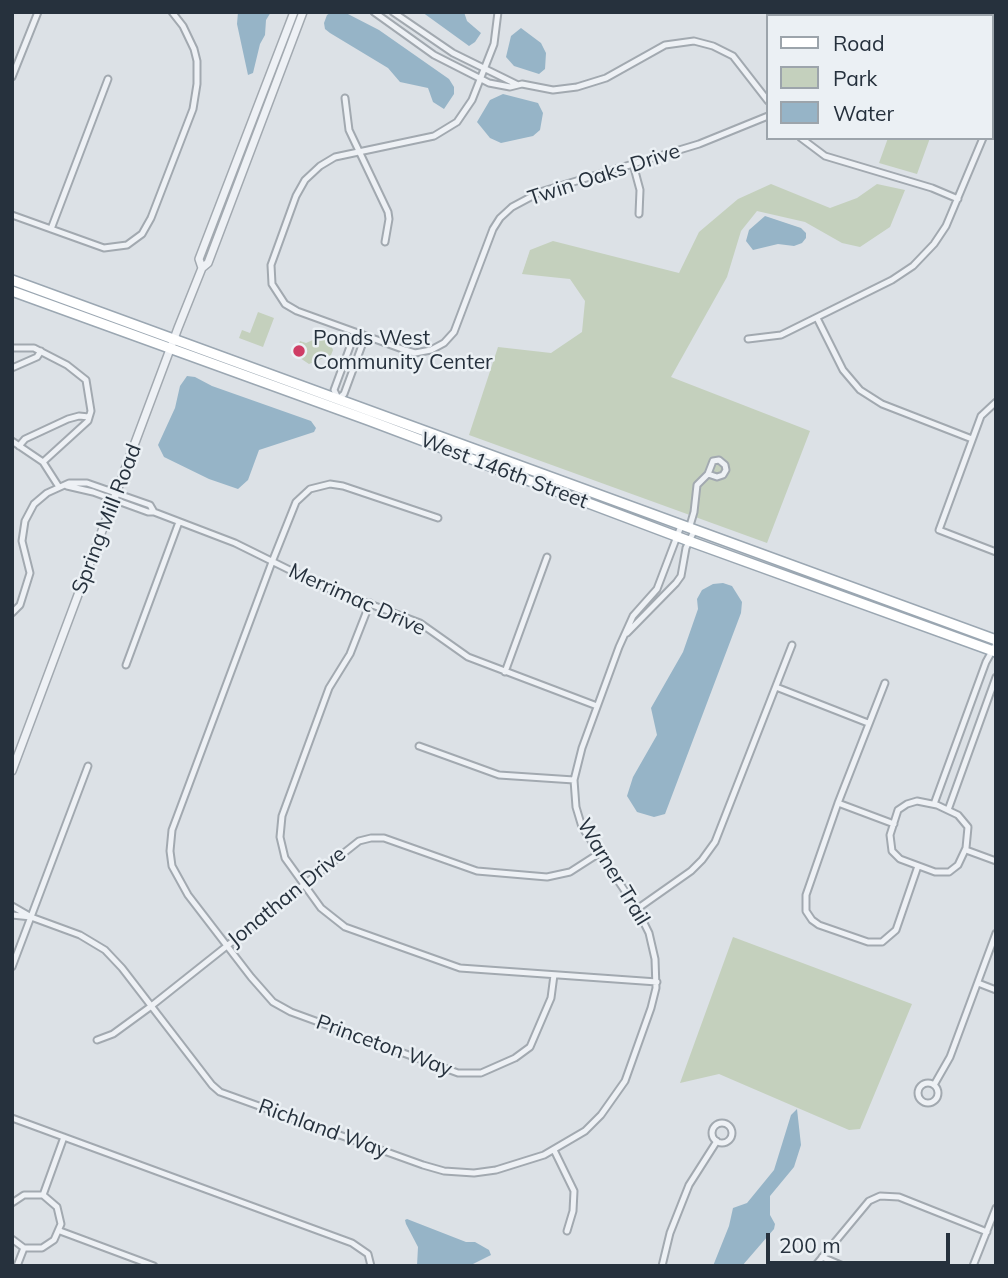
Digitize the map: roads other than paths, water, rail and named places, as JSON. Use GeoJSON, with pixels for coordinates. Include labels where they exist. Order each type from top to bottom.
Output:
{"type":"FeatureCollection","features":[{"type":"Feature","properties":{"kind":"main road","name":"West 146th Street"},"geometry":{"type":"LineString","coordinates":[[12,280],[175,338],[472,460],[689,541],[995,646]]}},
{"type":"Feature","properties":{"kind":"main road","name":"West 146th Street"},"geometry":{"type":"LineString","coordinates":[[12,291],[171,349],[476,449],[688,529],[775,558],[995,646]]}},
{"type":"Feature","properties":{"kind":"main road"},"geometry":{"type":"LineString","coordinates":[[472,460],[476,449]]}},
{"type":"Feature","properties":{"kind":"street"},"geometry":{"type":"LineString","coordinates":[[12,77],[38,12]]}},
{"type":"Feature","properties":{"kind":"street"},"geometry":{"type":"LineString","coordinates":[[12,215],[96,246],[111,248],[127,245],[146,228],[192,109],[197,85],[194,49],[183,26],[172,12]]}},
{"type":"Feature","properties":{"kind":"street","name":"Spring Mill Road"},"geometry":{"type":"LineString","coordinates":[[202,268],[200,259],[294,12]]}},
{"type":"Feature","properties":{"kind":"street","name":"Spring Mill Road"},"geometry":{"type":"LineString","coordinates":[[12,771],[175,338],[202,268],[208,263],[303,12]]}},
{"type":"Feature","properties":{"kind":"street"},"geometry":{"type":"LineString","coordinates":[[374,12],[434,55],[480,80],[510,87],[516,84]]}},
{"type":"Feature","properties":{"kind":"street"},"geometry":{"type":"LineString","coordinates":[[393,12],[453,53],[516,84],[553,90],[588,85],[621,71],[665,45],[694,41],[713,46],[733,56],[766,98]]}},
{"type":"Feature","properties":{"kind":"street","name":"Twin Oaks Drive"},"geometry":{"type":"LineString","coordinates":[[498,12],[496,36],[480,80],[467,110],[457,122],[445,130],[418,140],[359,151],[327,161],[305,180],[270,271],[275,291],[285,304],[360,335],[415,353],[439,347],[454,332],[493,229],[505,213],[540,192],[699,144],[766,117]]}},
{"type":"Feature","properties":{"kind":"street"},"geometry":{"type":"LineString","coordinates":[[51,229],[108,79]]}},
{"type":"Feature","properties":{"kind":"street"},"geometry":{"type":"LineString","coordinates":[[345,98],[348,125],[388,212],[385,242]]}},
{"type":"Feature","properties":{"kind":"street"},"geometry":{"type":"LineString","coordinates":[[804,140],[825,156],[932,188],[958,199]]}},
{"type":"Feature","properties":{"kind":"street"},"geometry":{"type":"LineString","coordinates":[[748,339],[775,337],[892,280],[913,266],[941,234],[982,140]]}},
{"type":"Feature","properties":{"kind":"street"},"geometry":{"type":"LineString","coordinates":[[633,164],[640,190],[639,215]]}},
{"type":"Feature","properties":{"kind":"street"},"geometry":{"type":"LineString","coordinates":[[817,318],[843,370],[860,390],[882,404],[972,439]]}},
{"type":"Feature","properties":{"kind":"street"},"geometry":{"type":"LineString","coordinates":[[336,403],[334,390],[360,335]]}},
{"type":"Feature","properties":{"kind":"street"},"geometry":{"type":"LineString","coordinates":[[336,403],[344,394],[360,335]]}},
{"type":"Feature","properties":{"kind":"street"},"geometry":{"type":"LineString","coordinates":[[12,348],[34,348],[41,351],[86,380],[90,398],[89,417],[84,426],[43,462]]}},
{"type":"Feature","properties":{"kind":"street"},"geometry":{"type":"LineString","coordinates":[[12,368],[37,358],[41,351]]}},
{"type":"Feature","properties":{"kind":"street"},"geometry":{"type":"LineString","coordinates":[[996,402],[981,416],[939,530],[996,552]]}},
{"type":"Feature","properties":{"kind":"street"},"geometry":{"type":"LineString","coordinates":[[19,446],[25,439],[68,419],[89,417]]}},
{"type":"Feature","properties":{"kind":"street"},"geometry":{"type":"LineString","coordinates":[[12,441],[43,462],[59,487],[39,498],[27,515],[22,541],[30,573],[20,605],[12,613]]}},
{"type":"Feature","properties":{"kind":"street"},"geometry":{"type":"LineString","coordinates":[[688,529],[694,512],[697,485],[708,474]]}},
{"type":"Feature","properties":{"kind":"street","name":"Merrimac Drive"},"geometry":{"type":"LineString","coordinates":[[59,487],[75,482],[87,483],[115,496],[150,505],[154,512],[235,543],[322,586],[420,623],[461,653],[597,706]]}},
{"type":"Feature","properties":{"kind":"street","name":"Princeton Way"},"geometry":{"type":"LineString","coordinates":[[438,518],[343,486],[322,485],[304,493],[293,506],[179,810],[170,841],[171,860],[177,878],[227,946],[265,995],[281,1007],[464,1074],[489,1070],[515,1058],[530,1046],[551,998],[554,975]]}},
{"type":"Feature","properties":{"kind":"street"},"geometry":{"type":"LineString","coordinates":[[126,666],[179,522]]}},
{"type":"Feature","properties":{"kind":"street","name":"Warner Trail"},"geometry":{"type":"LineString","coordinates":[[625,635],[681,576],[689,541],[688,529],[677,536],[652,596],[633,617],[625,635],[597,706],[577,763],[574,780],[578,817],[598,854],[637,909],[652,941],[657,982],[642,1032]]}},
{"type":"Feature","properties":{"kind":"street"},"geometry":{"type":"LineString","coordinates":[[505,672],[547,557]]}},
{"type":"Feature","properties":{"kind":"street"},"geometry":{"type":"LineString","coordinates":[[652,596],[659,601]]}},
{"type":"Feature","properties":{"kind":"street"},"geometry":{"type":"LineString","coordinates":[[370,603],[350,654],[329,688],[282,816],[280,831],[283,852],[303,884],[329,917],[345,927],[460,968],[657,982]]}},
{"type":"Feature","properties":{"kind":"street"},"geometry":{"type":"LineString","coordinates":[[637,909],[691,871],[709,852],[720,832],[792,645]]}},
{"type":"Feature","properties":{"kind":"street"},"geometry":{"type":"LineString","coordinates":[[934,804],[986,662],[995,646]]}},
{"type":"Feature","properties":{"kind":"street"},"geometry":{"type":"LineString","coordinates":[[948,810],[996,677]]}},
{"type":"Feature","properties":{"kind":"street"},"geometry":{"type":"LineString","coordinates":[[885,682],[838,803],[805,899],[806,911],[814,922],[868,942],[886,940],[896,930],[918,866]]}},
{"type":"Feature","properties":{"kind":"street"},"geometry":{"type":"LineString","coordinates":[[776,687],[868,723]]}},
{"type":"Feature","properties":{"kind":"street"},"geometry":{"type":"LineString","coordinates":[[419,746],[499,775],[574,780]]}},
{"type":"Feature","properties":{"kind":"street"},"geometry":{"type":"LineString","coordinates":[[12,967],[88,766]]}},
{"type":"Feature","properties":{"kind":"street"},"geometry":{"type":"LineString","coordinates":[[917,800],[948,810],[958,815],[968,827],[966,850],[958,865],[949,872],[935,872],[918,866],[900,859],[892,851],[890,835],[898,810],[917,800]]}},
{"type":"Feature","properties":{"kind":"street"},"geometry":{"type":"LineString","coordinates":[[838,803],[894,824]]}},
{"type":"Feature","properties":{"kind":"street","name":"Jonathan Drive"},"geometry":{"type":"LineString","coordinates":[[97,1040],[113,1034],[150,1007],[353,844],[371,838],[390,840],[471,869],[491,873],[556,877],[576,869],[598,854]]}},
{"type":"Feature","properties":{"kind":"street"},"geometry":{"type":"LineString","coordinates":[[966,850],[996,861]]}},
{"type":"Feature","properties":{"kind":"street","name":"Richland Way"},"geometry":{"type":"LineString","coordinates":[[12,905],[31,917],[80,934],[105,950],[220,1092],[423,1165],[460,1173],[504,1169],[544,1156],[585,1131],[601,1115],[625,1082],[642,1032]]}},
{"type":"Feature","properties":{"kind":"street"},"geometry":{"type":"LineString","coordinates":[[12,915],[31,917]]}},
{"type":"Feature","properties":{"kind":"street"},"geometry":{"type":"LineString","coordinates":[[934,1085],[950,1057],[996,933]]}},
{"type":"Feature","properties":{"kind":"street"},"geometry":{"type":"LineString","coordinates":[[978,983],[996,990]]}},
{"type":"Feature","properties":{"kind":"street"},"geometry":{"type":"LineString","coordinates":[[12,1118],[352,1242],[368,1254],[371,1266]]}},
{"type":"Feature","properties":{"kind":"street"},"geometry":{"type":"LineString","coordinates":[[43,1195],[64,1137]]}},
{"type":"Feature","properties":{"kind":"street"},"geometry":{"type":"LineString","coordinates":[[662,1266],[670,1233],[689,1185],[718,1141]]}},
{"type":"Feature","properties":{"kind":"street"},"geometry":{"type":"LineString","coordinates":[[554,1150],[574,1191],[573,1210],[567,1231]]}},
{"type":"Feature","properties":{"kind":"street"},"geometry":{"type":"LineString","coordinates":[[12,1203],[24,1195],[43,1195],[53,1202],[59,1211],[60,1231],[54,1240],[42,1248],[24,1248],[12,1239]]}},
{"type":"Feature","properties":{"kind":"street"},"geometry":{"type":"LineString","coordinates":[[815,1266],[869,1201],[886,1195],[899,1197],[987,1231]]}},
{"type":"Feature","properties":{"kind":"street"},"geometry":{"type":"LineString","coordinates":[[973,1266],[996,1208]]}},
{"type":"Feature","properties":{"kind":"street"},"geometry":{"type":"LineString","coordinates":[[60,1231],[154,1266]]}},
{"type":"Feature","properties":{"kind":"street"},"geometry":{"type":"LineString","coordinates":[[17,1266],[24,1248]]}},
{"type":"Feature","properties":{"kind":"street"},"geometry":{"type":"LineString","coordinates":[[822,1257],[843,1266]]}},
{"type":"Feature","properties":{"kind":"water"},"geometry":{"type":"Polygon","coordinates":[[[238,12],[271,12],[266,20],[265,35],[253,73],[248,75],[237,24],[238,12]]]}},
{"type":"Feature","properties":{"kind":"water"},"geometry":{"type":"Polygon","coordinates":[[[422,12],[464,12],[467,21],[481,33],[469,46],[422,12]]]}},
{"type":"Feature","properties":{"kind":"water"},"geometry":{"type":"Polygon","coordinates":[[[330,13],[346,13],[379,30],[449,79],[454,87],[454,94],[444,109],[433,102],[428,88],[400,82],[388,68],[325,29],[324,23],[330,13]]]}},
{"type":"Feature","properties":{"kind":"water"},"geometry":{"type":"Polygon","coordinates":[[[521,28],[541,43],[546,53],[545,69],[539,74],[514,66],[506,57],[511,36],[521,28]]]}},
{"type":"Feature","properties":{"kind":"water"},"geometry":{"type":"Polygon","coordinates":[[[503,94],[538,103],[543,113],[540,130],[533,136],[501,143],[490,138],[477,122],[490,100],[503,94]]]}},
{"type":"Feature","properties":{"kind":"water"},"geometry":{"type":"Polygon","coordinates":[[[765,216],[801,228],[806,233],[806,238],[794,246],[778,244],[753,250],[746,241],[749,230],[765,216]]]}},
{"type":"Feature","properties":{"kind":"water"},"geometry":{"type":"Polygon","coordinates":[[[187,376],[311,421],[316,428],[314,432],[259,450],[248,480],[238,489],[209,479],[164,457],[158,445],[175,408],[180,386],[187,376]]]}},
{"type":"Feature","properties":{"kind":"water"},"geometry":{"type":"Polygon","coordinates":[[[713,584],[732,586],[742,602],[741,613],[665,814],[654,817],[637,812],[627,796],[633,777],[657,735],[651,708],[683,652],[698,609],[697,599],[702,590],[713,584]]]}},
{"type":"Feature","properties":{"kind":"water"},"geometry":{"type":"Polygon","coordinates":[[[797,1109],[801,1145],[794,1167],[770,1196],[770,1215],[775,1224],[774,1229],[742,1266],[713,1266],[733,1208],[747,1203],[774,1170],[791,1115],[797,1109]]]}},
{"type":"Feature","properties":{"kind":"water"},"geometry":{"type":"Polygon","coordinates":[[[407,1219],[466,1242],[475,1242],[489,1250],[491,1255],[469,1266],[417,1266],[418,1247],[406,1224],[407,1219]]]}},
{"type":"Feature","properties":{"kind":"place","name":"Ponds West Community Center"},"geometry":{"type":"Point","coordinates":[299,351]}}]}
